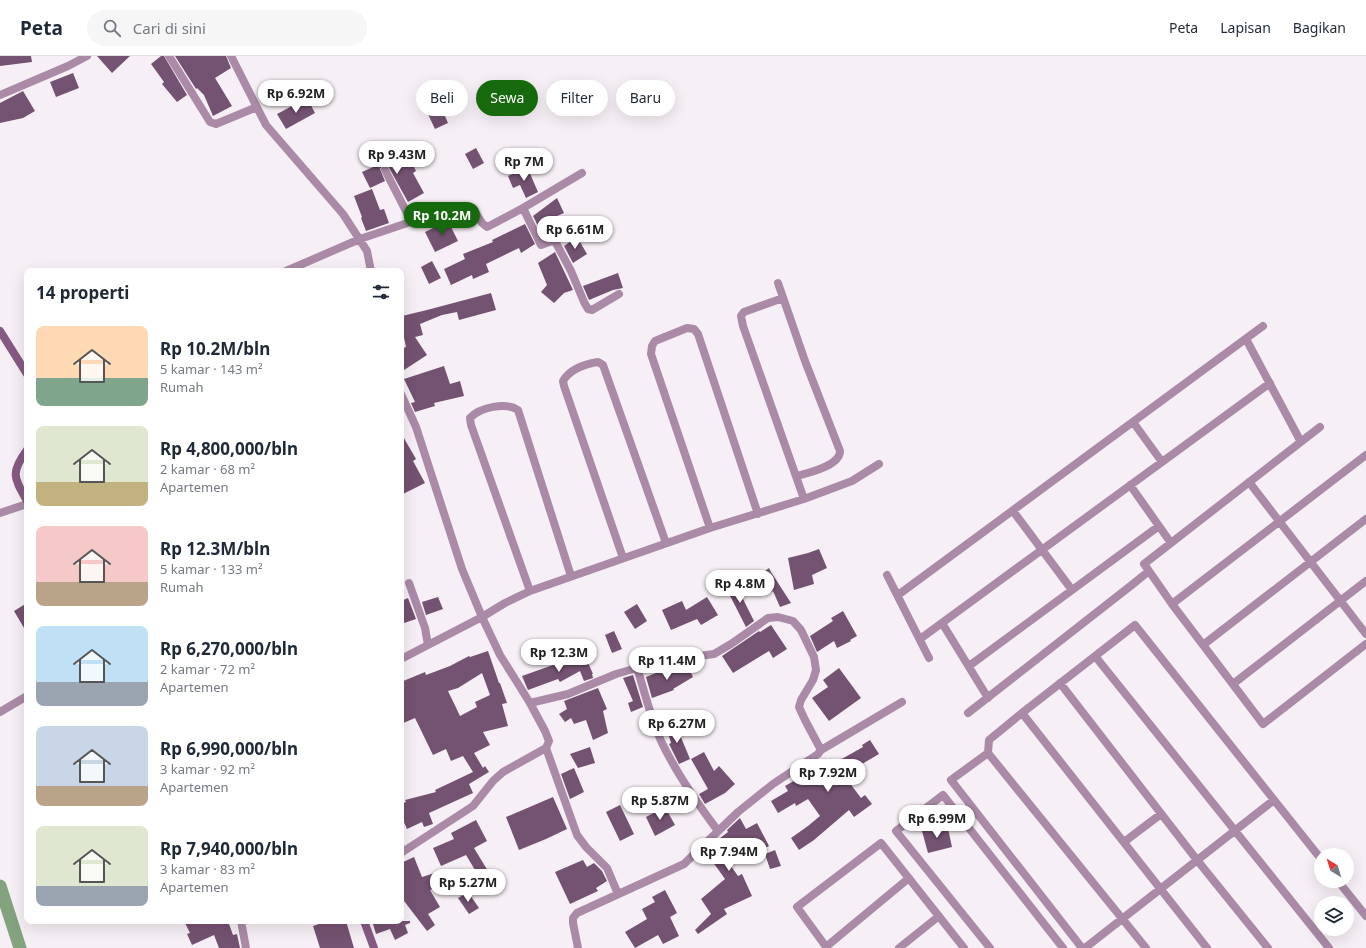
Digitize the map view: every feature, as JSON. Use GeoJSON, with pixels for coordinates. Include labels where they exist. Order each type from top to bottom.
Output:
{"type":"FeatureCollection","features":[{"type":"Feature","properties":{"kind":"main road"},"geometry":{"type":"LineString","coordinates":[[0,331],[24,369]]}},
{"type":"Feature","properties":{"kind":"main road"},"geometry":{"type":"LineString","coordinates":[[24,454],[18,462],[15,471],[18,484],[24,496]]}},
{"type":"Feature","properties":{"kind":"main road"},"geometry":{"type":"LineString","coordinates":[[365,924],[374,948]]}},
{"type":"Feature","properties":{"kind":"street"},"geometry":{"type":"LineString","coordinates":[[0,95],[68,66],[87,56]]}},
{"type":"Feature","properties":{"kind":"street"},"geometry":{"type":"LineString","coordinates":[[169,56],[210,122],[216,124],[257,107]]}},
{"type":"Feature","properties":{"kind":"street"},"geometry":{"type":"LineString","coordinates":[[231,56],[266,125],[343,214],[367,251],[370,268]]}},
{"type":"Feature","properties":{"kind":"street"},"geometry":{"type":"LineString","coordinates":[[384,170],[411,221]]}},
{"type":"Feature","properties":{"kind":"street"},"geometry":{"type":"LineString","coordinates":[[293,268],[360,239],[411,221],[459,208],[473,209],[482,223],[487,226],[523,208],[582,173]]}},
{"type":"Feature","properties":{"kind":"street"},"geometry":{"type":"LineString","coordinates":[[523,208],[541,245],[552,241],[556,243],[571,270],[584,302],[588,308],[592,310],[619,294]]}},
{"type":"Feature","properties":{"kind":"street"},"geometry":{"type":"LineString","coordinates":[[778,282],[805,361],[840,451],[840,456],[837,460],[819,470],[796,476]]}},
{"type":"Feature","properties":{"kind":"street"},"geometry":{"type":"LineString","coordinates":[[783,298],[744,312],[741,316],[743,326],[804,499]]}},
{"type":"Feature","properties":{"kind":"street"},"geometry":{"type":"LineString","coordinates":[[898,596],[1263,326]]}},
{"type":"Feature","properties":{"kind":"street"},"geometry":{"type":"LineString","coordinates":[[710,528],[651,354],[652,346],[655,342],[687,328],[694,329],[698,334],[758,514]]}},
{"type":"Feature","properties":{"kind":"street"},"geometry":{"type":"LineString","coordinates":[[1246,339],[1301,442]]}},
{"type":"Feature","properties":{"kind":"street"},"geometry":{"type":"LineString","coordinates":[[623,558],[564,386],[563,381],[566,377],[578,368],[598,362],[603,364],[666,543]]}},
{"type":"Feature","properties":{"kind":"street"},"geometry":{"type":"LineString","coordinates":[[920,639],[1270,383]]}},
{"type":"Feature","properties":{"kind":"street"},"geometry":{"type":"LineString","coordinates":[[404,401],[416,427],[462,569],[482,618],[500,654],[530,704],[549,741],[546,748],[503,772],[493,780],[473,806],[404,851]]}},
{"type":"Feature","properties":{"kind":"street"},"geometry":{"type":"LineString","coordinates":[[530,591],[472,426],[470,418],[480,410],[504,406],[514,407],[518,410],[571,576]]}},
{"type":"Feature","properties":{"kind":"street"},"geometry":{"type":"LineString","coordinates":[[1133,422],[1162,462]]}},
{"type":"Feature","properties":{"kind":"street"},"geometry":{"type":"LineString","coordinates":[[1320,427],[1144,564],[1172,604],[1263,724],[1366,644]]}},
{"type":"Feature","properties":{"kind":"street"},"geometry":{"type":"LineString","coordinates":[[1172,604],[1366,455]]}},
{"type":"Feature","properties":{"kind":"street"},"geometry":{"type":"LineString","coordinates":[[404,657],[482,618],[505,602],[530,591],[710,528],[804,499],[852,481],[879,464]]}},
{"type":"Feature","properties":{"kind":"street"},"geometry":{"type":"LineString","coordinates":[[1249,482],[1366,634]]}},
{"type":"Feature","properties":{"kind":"street"},"geometry":{"type":"LineString","coordinates":[[1130,485],[1171,543]]}},
{"type":"Feature","properties":{"kind":"street"},"geometry":{"type":"LineString","coordinates":[[0,513],[24,503]]}},
{"type":"Feature","properties":{"kind":"street"},"geometry":{"type":"LineString","coordinates":[[1012,511],[1072,590]]}},
{"type":"Feature","properties":{"kind":"street"},"geometry":{"type":"LineString","coordinates":[[1203,645],[1366,519]]}},
{"type":"Feature","properties":{"kind":"street"},"geometry":{"type":"LineString","coordinates":[[969,666],[1159,526]]}},
{"type":"Feature","properties":{"kind":"street"},"geometry":{"type":"LineString","coordinates":[[968,713],[1149,571]]}},
{"type":"Feature","properties":{"kind":"street"},"geometry":{"type":"LineString","coordinates":[[887,575],[929,658]]}},
{"type":"Feature","properties":{"kind":"street"},"geometry":{"type":"LineString","coordinates":[[1233,684],[1366,581]]}},
{"type":"Feature","properties":{"kind":"street"},"geometry":{"type":"LineString","coordinates":[[410,583],[425,628],[428,645]]}},
{"type":"Feature","properties":{"kind":"street"},"geometry":{"type":"LineString","coordinates":[[530,704],[568,694],[616,674],[637,668],[684,658],[714,654],[768,618],[778,617],[793,621],[800,630],[814,657],[816,670],[813,680],[801,700],[799,707],[821,750]]}},
{"type":"Feature","properties":{"kind":"street"},"geometry":{"type":"LineString","coordinates":[[942,623],[988,698]]}},
{"type":"Feature","properties":{"kind":"street"},"geometry":{"type":"LineString","coordinates":[[1146,948],[988,753],[989,740],[1135,625],[1314,850]]}},
{"type":"Feature","properties":{"kind":"street"},"geometry":{"type":"LineString","coordinates":[[1095,656],[1329,948]]}},
{"type":"Feature","properties":{"kind":"street"},"geometry":{"type":"LineString","coordinates":[[637,668],[662,742],[680,776],[718,831]]}},
{"type":"Feature","properties":{"kind":"street"},"geometry":{"type":"LineString","coordinates":[[1060,683],[1197,860],[1268,948]]}},
{"type":"Feature","properties":{"kind":"street"},"geometry":{"type":"LineString","coordinates":[[0,712],[24,698]]}},
{"type":"Feature","properties":{"kind":"street"},"geometry":{"type":"LineString","coordinates":[[578,948],[573,923],[577,913],[684,864],[738,812],[773,784],[818,754],[821,750],[902,702]]}},
{"type":"Feature","properties":{"kind":"street"},"geometry":{"type":"LineString","coordinates":[[1022,713],[1207,948]]}},
{"type":"Feature","properties":{"kind":"street"},"geometry":{"type":"LineString","coordinates":[[546,748],[577,835],[586,847],[607,868],[618,894]]}},
{"type":"Feature","properties":{"kind":"street"},"geometry":{"type":"LineString","coordinates":[[988,753],[951,780],[1082,948]]}},
{"type":"Feature","properties":{"kind":"street"},"geometry":{"type":"LineString","coordinates":[[990,948],[896,831],[943,795],[1063,948]]}},
{"type":"Feature","properties":{"kind":"street"},"geometry":{"type":"LineString","coordinates":[[1085,948],[1274,800]]}},
{"type":"Feature","properties":{"kind":"street"},"geometry":{"type":"LineString","coordinates":[[1124,842],[1162,814]]}},
{"type":"Feature","properties":{"kind":"street"},"geometry":{"type":"LineString","coordinates":[[909,878],[827,947],[797,907],[880,843],[909,878],[964,948]]}},
{"type":"Feature","properties":{"kind":"street"},"geometry":{"type":"LineString","coordinates":[[1344,888],[1366,916]]}},
{"type":"Feature","properties":{"kind":"street"},"geometry":{"type":"LineString","coordinates":[[899,948],[939,916]]}},
{"type":"Feature","properties":{"kind":"street"},"geometry":{"type":"LineString","coordinates":[[242,924],[246,948]]}},
{"type":"Feature","properties":{"kind":"building"},"geometry":{"type":"Polygon","coordinates":[[[0,56],[31,56],[32,62],[0,66],[0,56]]]}},
{"type":"Feature","properties":{"kind":"building"},"geometry":{"type":"Polygon","coordinates":[[[97,56],[130,56],[112,73],[97,56]]]}},
{"type":"Feature","properties":{"kind":"building"},"geometry":{"type":"Polygon","coordinates":[[[161,56],[164,56],[187,95],[177,102],[162,84],[164,82],[151,64],[161,56]]]}},
{"type":"Feature","properties":{"kind":"building"},"geometry":{"type":"Polygon","coordinates":[[[175,56],[226,56],[231,68],[215,78],[232,106],[213,116],[204,95],[197,88],[196,89],[175,56]]]}},
{"type":"Feature","properties":{"kind":"building"},"geometry":{"type":"Polygon","coordinates":[[[73,73],[79,88],[56,97],[50,82],[73,73]]]}},
{"type":"Feature","properties":{"kind":"building"},"geometry":{"type":"Polygon","coordinates":[[[23,91],[35,111],[23,118],[0,123],[0,103],[23,91]]]}},
{"type":"Feature","properties":{"kind":"building"},"geometry":{"type":"Polygon","coordinates":[[[307,98],[315,113],[286,129],[277,114],[307,98]]]}},
{"type":"Feature","properties":{"kind":"building"},"geometry":{"type":"Polygon","coordinates":[[[429,116],[445,116],[448,123],[435,129],[429,116]]]}},
{"type":"Feature","properties":{"kind":"building"},"geometry":{"type":"Polygon","coordinates":[[[476,148],[484,163],[473,169],[465,154],[476,148]]]}},
{"type":"Feature","properties":{"kind":"building"},"geometry":{"type":"Polygon","coordinates":[[[405,149],[416,171],[413,173],[424,193],[408,202],[388,166],[383,165],[380,169],[385,181],[370,188],[362,172],[384,162],[384,160],[405,149]]]}},
{"type":"Feature","properties":{"kind":"building"},"geometry":{"type":"Polygon","coordinates":[[[525,168],[525,170],[528,169],[538,192],[526,198],[520,185],[513,188],[508,176],[525,168]]]}},
{"type":"Feature","properties":{"kind":"building"},"geometry":{"type":"Polygon","coordinates":[[[372,189],[380,210],[384,209],[389,223],[366,231],[354,196],[372,189]]]}},
{"type":"Feature","properties":{"kind":"building"},"geometry":{"type":"Polygon","coordinates":[[[557,198],[564,213],[550,219],[557,228],[544,238],[533,216],[557,198]]]}},
{"type":"Feature","properties":{"kind":"building"},"geometry":{"type":"Polygon","coordinates":[[[448,221],[458,241],[435,252],[425,232],[448,221]]]}},
{"type":"Feature","properties":{"kind":"building"},"geometry":{"type":"Polygon","coordinates":[[[525,224],[535,244],[521,253],[519,248],[486,264],[489,272],[473,279],[472,275],[451,285],[444,269],[465,259],[463,254],[493,242],[492,240],[525,224]]]}},
{"type":"Feature","properties":{"kind":"building"},"geometry":{"type":"Polygon","coordinates":[[[577,237],[587,254],[573,263],[564,246],[577,237]]]}},
{"type":"Feature","properties":{"kind":"building"},"geometry":{"type":"Polygon","coordinates":[[[555,252],[573,290],[564,293],[554,303],[541,292],[547,285],[538,263],[555,252]]]}},
{"type":"Feature","properties":{"kind":"building"},"geometry":{"type":"Polygon","coordinates":[[[432,261],[441,278],[429,284],[421,267],[432,261]]]}},
{"type":"Feature","properties":{"kind":"building"},"geometry":{"type":"Polygon","coordinates":[[[618,273],[623,288],[613,290],[589,300],[583,286],[618,273]]]}},
{"type":"Feature","properties":{"kind":"building"},"geometry":{"type":"Polygon","coordinates":[[[491,293],[496,310],[459,320],[457,312],[442,315],[420,324],[423,335],[415,337],[427,355],[404,370],[404,348],[406,347],[404,337],[404,316],[491,293]]]}},
{"type":"Feature","properties":{"kind":"building"},"geometry":{"type":"Polygon","coordinates":[[[444,366],[450,384],[460,381],[464,396],[434,403],[435,406],[415,412],[411,403],[415,402],[404,379],[444,366]]]}},
{"type":"Feature","properties":{"kind":"building"},"geometry":{"type":"Polygon","coordinates":[[[404,438],[416,459],[413,461],[425,483],[404,494],[404,438]]]}},
{"type":"Feature","properties":{"kind":"building"},"geometry":{"type":"Polygon","coordinates":[[[819,549],[827,568],[812,575],[814,584],[794,590],[788,558],[819,549]]]}},
{"type":"Feature","properties":{"kind":"building"},"geometry":{"type":"Polygon","coordinates":[[[769,568],[791,603],[780,607],[773,591],[770,593],[759,575],[769,568]]]}},
{"type":"Feature","properties":{"kind":"building"},"geometry":{"type":"Polygon","coordinates":[[[734,581],[754,621],[746,627],[725,586],[734,581]]]}},
{"type":"Feature","properties":{"kind":"building"},"geometry":{"type":"Polygon","coordinates":[[[438,597],[443,609],[426,615],[422,602],[438,597]]]}},
{"type":"Feature","properties":{"kind":"building"},"geometry":{"type":"Polygon","coordinates":[[[707,597],[718,615],[701,625],[697,619],[671,630],[662,610],[682,601],[686,610],[707,597]]]}},
{"type":"Feature","properties":{"kind":"building"},"geometry":{"type":"Polygon","coordinates":[[[408,598],[416,619],[404,623],[404,600],[408,598]]]}},
{"type":"Feature","properties":{"kind":"building"},"geometry":{"type":"Polygon","coordinates":[[[637,604],[647,621],[635,629],[624,612],[637,604]]]}},
{"type":"Feature","properties":{"kind":"building"},"geometry":{"type":"Polygon","coordinates":[[[24,605],[24,628],[14,611],[24,605]]]}},
{"type":"Feature","properties":{"kind":"building"},"geometry":{"type":"Polygon","coordinates":[[[843,611],[857,636],[850,640],[851,641],[837,648],[834,641],[817,652],[810,636],[833,621],[831,618],[843,611]]]}},
{"type":"Feature","properties":{"kind":"building"},"geometry":{"type":"Polygon","coordinates":[[[771,625],[787,649],[773,658],[769,651],[733,673],[722,656],[759,631],[760,632],[771,625]]]}},
{"type":"Feature","properties":{"kind":"building"},"geometry":{"type":"Polygon","coordinates":[[[614,631],[622,649],[612,653],[605,635],[614,631]]]}},
{"type":"Feature","properties":{"kind":"building"},"geometry":{"type":"Polygon","coordinates":[[[488,651],[507,703],[502,704],[508,726],[483,732],[490,745],[474,753],[483,768],[485,766],[489,772],[469,784],[473,793],[429,813],[433,824],[424,827],[422,822],[407,829],[404,822],[405,800],[436,792],[435,790],[473,772],[463,756],[451,761],[446,749],[433,755],[415,718],[404,723],[404,681],[425,672],[426,675],[450,666],[469,656],[470,657],[488,651]],[[482,673],[458,688],[448,691],[460,716],[477,707],[475,702],[490,695],[482,673]]]}},
{"type":"Feature","properties":{"kind":"building"},"geometry":{"type":"Polygon","coordinates":[[[568,656],[571,662],[585,656],[593,674],[593,678],[584,681],[580,671],[560,682],[558,679],[528,690],[522,676],[553,665],[568,656]]]}},
{"type":"Feature","properties":{"kind":"building"},"geometry":{"type":"Polygon","coordinates":[[[675,666],[679,672],[688,667],[693,677],[673,689],[674,690],[652,698],[646,677],[666,669],[667,671],[675,666]]]}},
{"type":"Feature","properties":{"kind":"building"},"geometry":{"type":"Polygon","coordinates":[[[839,668],[861,698],[829,721],[812,698],[828,687],[823,680],[839,668]]]}},
{"type":"Feature","properties":{"kind":"building"},"geometry":{"type":"Polygon","coordinates":[[[633,675],[643,707],[631,712],[628,703],[633,701],[623,678],[633,675]]]}},
{"type":"Feature","properties":{"kind":"building"},"geometry":{"type":"Polygon","coordinates":[[[598,688],[607,709],[603,711],[608,733],[593,740],[586,720],[574,724],[571,718],[565,722],[559,714],[567,709],[564,701],[598,688]]]}},
{"type":"Feature","properties":{"kind":"building"},"geometry":{"type":"Polygon","coordinates":[[[675,723],[690,759],[679,764],[669,744],[671,743],[666,726],[675,723]]]}},
{"type":"Feature","properties":{"kind":"building"},"geometry":{"type":"Polygon","coordinates":[[[870,740],[879,754],[862,764],[866,772],[849,782],[861,798],[865,795],[872,804],[854,817],[849,810],[814,840],[799,850],[791,838],[820,816],[808,799],[796,806],[795,803],[778,813],[771,801],[788,791],[785,786],[813,770],[815,774],[863,747],[862,745],[870,740]]]}},
{"type":"Feature","properties":{"kind":"building"},"geometry":{"type":"Polygon","coordinates":[[[590,747],[595,763],[578,768],[570,754],[590,747]]]}},
{"type":"Feature","properties":{"kind":"building"},"geometry":{"type":"Polygon","coordinates":[[[704,752],[714,771],[719,766],[735,784],[725,793],[705,804],[699,794],[708,789],[691,759],[704,752]]]}},
{"type":"Feature","properties":{"kind":"building"},"geometry":{"type":"Polygon","coordinates":[[[574,768],[584,792],[570,799],[561,774],[574,768]]]}},
{"type":"Feature","properties":{"kind":"building"},"geometry":{"type":"Polygon","coordinates":[[[553,797],[567,829],[519,850],[506,817],[553,797]]]}},
{"type":"Feature","properties":{"kind":"building"},"geometry":{"type":"Polygon","coordinates":[[[620,805],[634,834],[620,841],[606,812],[620,805]]]}},
{"type":"Feature","properties":{"kind":"building"},"geometry":{"type":"Polygon","coordinates":[[[665,807],[675,825],[655,836],[646,817],[665,807]]]}},
{"type":"Feature","properties":{"kind":"building"},"geometry":{"type":"Polygon","coordinates":[[[740,818],[746,829],[757,823],[769,846],[759,851],[751,838],[721,852],[738,876],[742,874],[752,896],[724,909],[727,914],[698,934],[695,930],[711,914],[701,899],[725,879],[705,851],[728,832],[727,830],[740,818]]]}},
{"type":"Feature","properties":{"kind":"building"},"geometry":{"type":"Polygon","coordinates":[[[476,820],[487,841],[474,848],[488,871],[478,875],[466,855],[441,866],[433,848],[454,839],[451,833],[476,820]]]}},
{"type":"Feature","properties":{"kind":"building"},"geometry":{"type":"Polygon","coordinates":[[[947,824],[952,847],[928,853],[922,831],[947,824]]]}},
{"type":"Feature","properties":{"kind":"building"},"geometry":{"type":"Polygon","coordinates":[[[775,850],[781,866],[770,869],[765,854],[775,850]]]}},
{"type":"Feature","properties":{"kind":"building"},"geometry":{"type":"Polygon","coordinates":[[[414,857],[422,877],[441,871],[446,885],[430,890],[440,907],[428,914],[435,925],[427,931],[404,901],[404,862],[414,857]]]}},
{"type":"Feature","properties":{"kind":"building"},"geometry":{"type":"Polygon","coordinates":[[[583,860],[587,867],[594,863],[602,871],[607,881],[596,888],[598,891],[570,904],[555,872],[583,860]]]}},
{"type":"Feature","properties":{"kind":"building"},"geometry":{"type":"Polygon","coordinates":[[[665,890],[677,913],[670,917],[679,936],[663,944],[658,935],[635,948],[625,932],[647,919],[642,909],[655,902],[652,897],[665,890]]]}},
{"type":"Feature","properties":{"kind":"building"},"geometry":{"type":"Polygon","coordinates":[[[468,892],[479,908],[469,914],[458,898],[468,892]]]}},
{"type":"Feature","properties":{"kind":"building"},"geometry":{"type":"Polygon","coordinates":[[[404,921],[410,921],[410,923],[405,925],[408,933],[395,940],[390,929],[376,934],[373,924],[404,924],[404,921]]]}},
{"type":"Feature","properties":{"kind":"building"},"geometry":{"type":"Polygon","coordinates":[[[186,924],[229,924],[233,935],[237,934],[240,948],[219,948],[214,935],[192,945],[187,934],[190,933],[186,924]]]}},
{"type":"Feature","properties":{"kind":"building"},"geometry":{"type":"Polygon","coordinates":[[[319,924],[347,924],[354,948],[320,948],[313,926],[319,924]]]}},
{"type":"Feature","properties":{"kind":"waterway"},"geometry":{"type":"LineString","coordinates":[[0,886],[20,948]]}}]}
